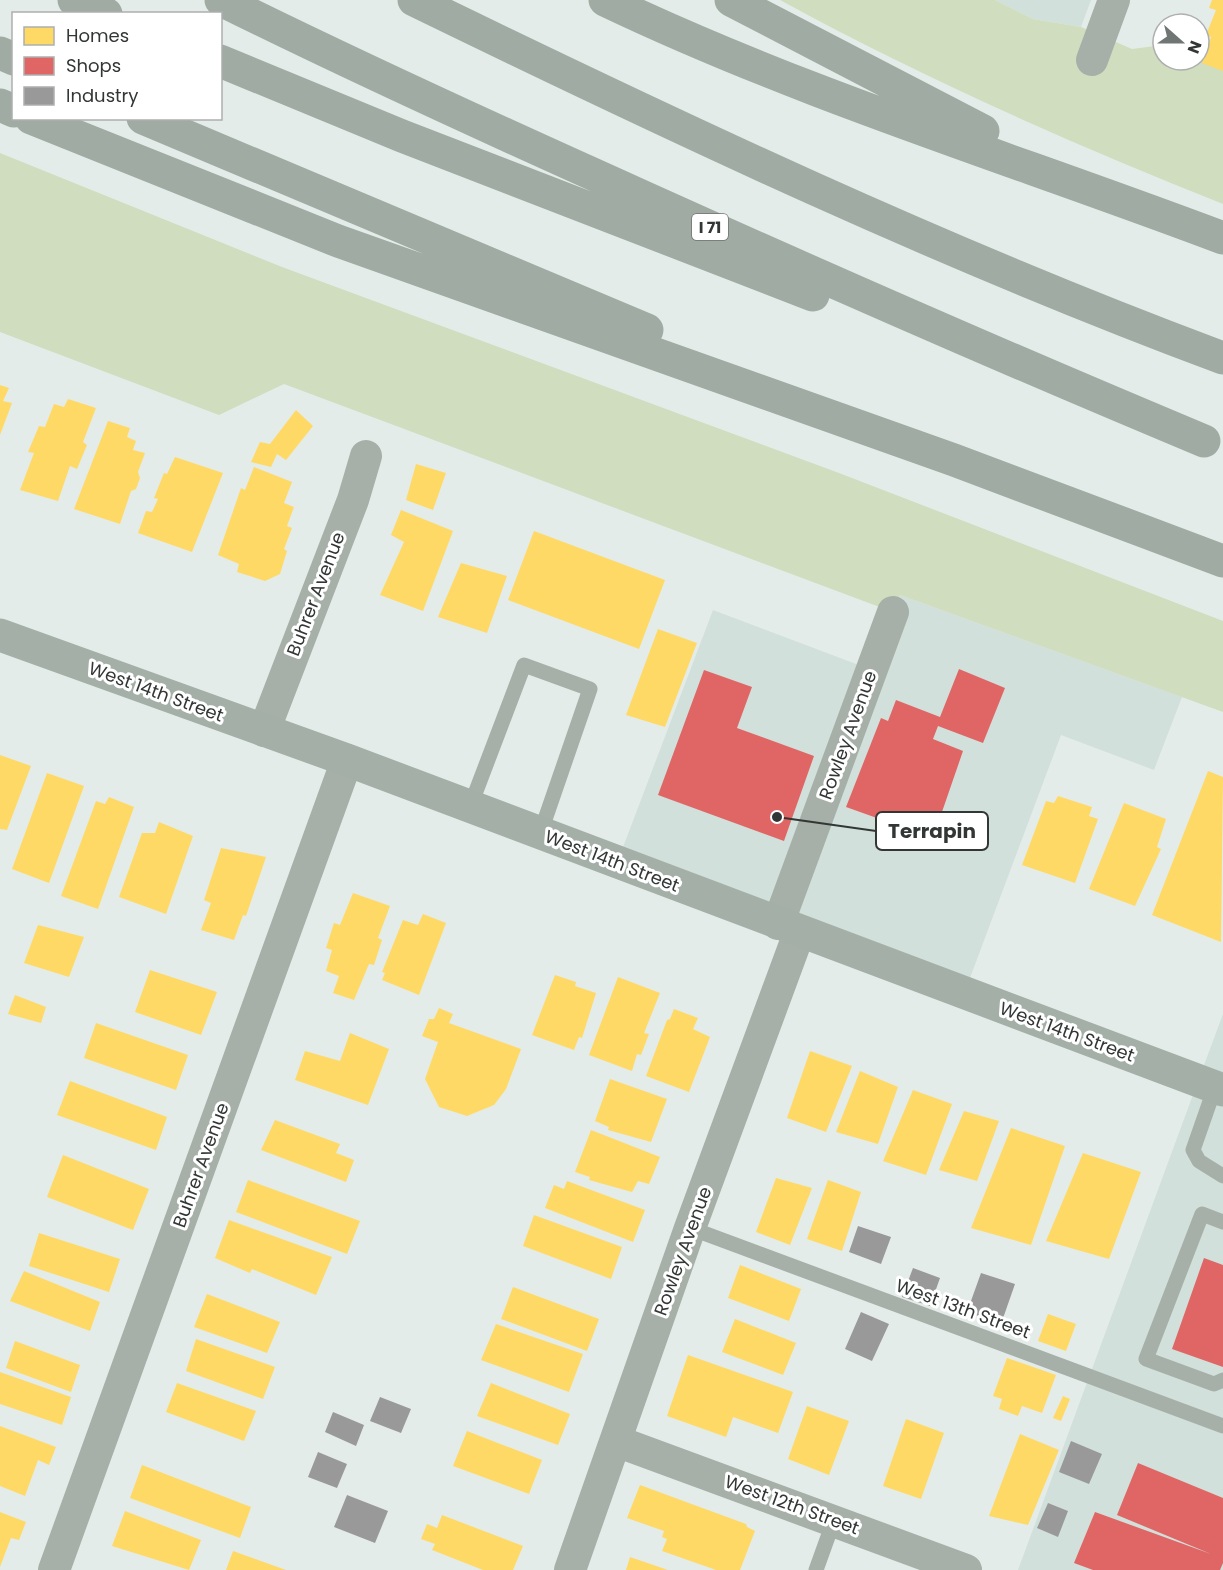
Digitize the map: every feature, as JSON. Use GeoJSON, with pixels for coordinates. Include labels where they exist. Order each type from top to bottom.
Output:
{"type":"FeatureCollection","features":[{"type":"Feature","properties":{"kind":"highway"},"geometry":{"type":"LineString","coordinates":[[74,0],[101,12]]}},
{"type":"Feature","properties":{"kind":"highway","name":"I 71"},"geometry":{"type":"LineString","coordinates":[[221,0],[325,52],[817,275],[1009,360],[1213,444]]}},
{"type":"Feature","properties":{"kind":"highway"},"geometry":{"type":"LineString","coordinates":[[414,0],[820,193],[1017,277],[1223,358]]}},
{"type":"Feature","properties":{"kind":"highway"},"geometry":{"type":"LineString","coordinates":[[605,0],[660,26],[815,89],[1097,190],[1223,238]]}},
{"type":"Feature","properties":{"kind":"highway"},"geometry":{"type":"LineString","coordinates":[[731,0],[1097,190]]}},
{"type":"Feature","properties":{"kind":"highway"},"geometry":{"type":"LineString","coordinates":[[222,62],[402,136],[721,261],[1213,444]]}},
{"type":"Feature","properties":{"kind":"highway"},"geometry":{"type":"LineString","coordinates":[[36,120],[338,241],[954,460],[1223,561]]}},
{"type":"Feature","properties":{"kind":"highway"},"geometry":{"type":"LineString","coordinates":[[148,120],[954,460]]}},
{"type":"Feature","properties":{"kind":"street"},"geometry":{"type":"LineString","coordinates":[[1092,60],[1114,0]]}},
{"type":"Feature","properties":{"kind":"street","name":"Buhrer Avenue"},"geometry":{"type":"LineString","coordinates":[[264,731],[352,500],[366,456]]}},
{"type":"Feature","properties":{"kind":"street","name":"Rowley Avenue"},"geometry":{"type":"LineString","coordinates":[[570,1570],[690,1228],[893,612]]}},
{"type":"Feature","properties":{"kind":"street","name":"West 14th Street"},"geometry":{"type":"LineString","coordinates":[[0,635],[347,760],[1219,1089]]}},
{"type":"Feature","properties":{"kind":"street","name":"Buhrer Avenue"},"geometry":{"type":"LineString","coordinates":[[54,1570],[347,760]]}},
{"type":"Feature","properties":{"kind":"street","name":"West 12th Street"},"geometry":{"type":"LineString","coordinates":[[616,1441],[966,1570]]}},
{"type":"Feature","properties":{"kind":"lane"},"geometry":{"type":"LineString","coordinates":[[470,807],[524,665],[590,689],[540,834]]}},
{"type":"Feature","properties":{"kind":"lane"},"geometry":{"type":"LineString","coordinates":[[1219,1089],[1193,1150],[1199,1161],[1223,1176]]}},
{"type":"Feature","properties":{"kind":"lane"},"geometry":{"type":"LineString","coordinates":[[1223,1222],[1202,1214],[1146,1359],[1214,1384],[1223,1380]]}},
{"type":"Feature","properties":{"kind":"lane","name":"West 13th Street"},"geometry":{"type":"LineString","coordinates":[[690,1228],[1223,1426]]}},
{"type":"Feature","properties":{"kind":"lane"},"geometry":{"type":"LineString","coordinates":[[816,1570],[834,1520]]}},
{"type":"Feature","properties":{"kind":"shaded area"},"geometry":{"type":"Polygon","coordinates":[[[995,0],[1091,0],[1081,27],[1033,19],[995,0]]]}},
{"type":"Feature","properties":{"kind":"shaded area"},"geometry":{"type":"Polygon","coordinates":[[[900,595],[1182,697],[1154,770],[1061,735],[964,994],[617,863],[713,610],[872,670],[900,595]]]}},
{"type":"Feature","properties":{"kind":"shaded area"},"geometry":{"type":"Polygon","coordinates":[[[1223,1014],[1223,1570],[1018,1570],[1198,1081],[1223,1014]]]}},
{"type":"Feature","properties":{"kind":"green space"},"geometry":{"type":"Polygon","coordinates":[[[780,0],[995,0],[1033,19],[1081,27],[1132,49],[1151,47],[1151,72],[1211,72],[1211,50],[1223,56],[1223,204],[999,109],[834,29],[780,0]]]}},
{"type":"Feature","properties":{"kind":"green space"},"geometry":{"type":"Polygon","coordinates":[[[0,153],[282,267],[839,473],[1223,621],[1223,712],[900,595],[893,612],[284,384],[219,415],[0,332],[0,153]]]}},
{"type":"Feature","properties":{"kind":"building: Homes"},"geometry":{"type":"Polygon","coordinates":[[[1212,0],[1223,0],[1223,71],[1211,66],[1211,22],[1216,10],[1209,8],[1212,0]]]}},
{"type":"Feature","properties":{"kind":"building: Homes"},"geometry":{"type":"Polygon","coordinates":[[[0,385],[9,388],[3,401],[12,403],[0,435],[0,385]]]}},
{"type":"Feature","properties":{"kind":"building: Homes"},"geometry":{"type":"Polygon","coordinates":[[[68,399],[96,408],[83,442],[87,445],[77,469],[70,466],[58,501],[20,490],[34,453],[28,452],[39,426],[45,427],[54,404],[64,407],[68,399]]]}},
{"type":"Feature","properties":{"kind":"building: Homes"},"geometry":{"type":"Polygon","coordinates":[[[296,410],[313,426],[286,460],[277,454],[271,467],[251,462],[260,442],[270,444],[296,410]]]}},
{"type":"Feature","properties":{"kind":"building: Homes"},"geometry":{"type":"Polygon","coordinates":[[[108,421],[130,428],[127,437],[136,441],[133,450],[145,453],[138,472],[140,478],[136,489],[131,491],[120,524],[74,509],[108,421]]]}},
{"type":"Feature","properties":{"kind":"building: Homes"},"geometry":{"type":"Polygon","coordinates":[[[175,457],[223,473],[192,552],[138,533],[146,511],[152,512],[158,499],[154,498],[164,473],[167,474],[175,457]]]}},
{"type":"Feature","properties":{"kind":"building: Homes"},"geometry":{"type":"Polygon","coordinates":[[[416,464],[446,473],[433,510],[406,500],[416,464]]]}},
{"type":"Feature","properties":{"kind":"building: Homes"},"geometry":{"type":"Polygon","coordinates":[[[254,467],[292,482],[284,503],[294,507],[287,526],[292,528],[284,549],[287,551],[280,574],[265,581],[237,572],[239,564],[218,555],[241,488],[245,490],[254,467]]]}},
{"type":"Feature","properties":{"kind":"building: Homes"},"geometry":{"type":"Polygon","coordinates":[[[401,510],[453,531],[423,611],[380,595],[404,542],[391,535],[401,510]]]}},
{"type":"Feature","properties":{"kind":"building: Homes"},"geometry":{"type":"Polygon","coordinates":[[[534,531],[665,580],[639,649],[508,600],[534,531]]]}},
{"type":"Feature","properties":{"kind":"building: Homes"},"geometry":{"type":"Polygon","coordinates":[[[461,563],[507,576],[487,633],[438,617],[461,563]]]}},
{"type":"Feature","properties":{"kind":"building: Homes"},"geometry":{"type":"Polygon","coordinates":[[[658,629],[697,643],[665,727],[626,715],[658,629]]]}},
{"type":"Feature","properties":{"kind":"building: Homes"},"geometry":{"type":"Polygon","coordinates":[[[0,755],[31,766],[7,830],[0,829],[0,755]]]}},
{"type":"Feature","properties":{"kind":"building: Homes"},"geometry":{"type":"Polygon","coordinates":[[[1208,771],[1223,777],[1221,942],[1152,915],[1208,771]]]}},
{"type":"Feature","properties":{"kind":"building: Homes"},"geometry":{"type":"Polygon","coordinates":[[[47,773],[84,786],[49,883],[12,869],[47,773]]]}},
{"type":"Feature","properties":{"kind":"building: Homes"},"geometry":{"type":"Polygon","coordinates":[[[1058,796],[1092,807],[1089,816],[1098,819],[1075,883],[1022,865],[1046,801],[1054,803],[1058,796]]]}},
{"type":"Feature","properties":{"kind":"building: Homes"},"geometry":{"type":"Polygon","coordinates":[[[109,797],[134,807],[98,909],[61,896],[96,801],[105,804],[109,797]]]}},
{"type":"Feature","properties":{"kind":"building: Homes"},"geometry":{"type":"Polygon","coordinates":[[[1124,803],[1166,819],[1157,847],[1161,849],[1135,906],[1089,889],[1124,803]]]}},
{"type":"Feature","properties":{"kind":"building: Homes"},"geometry":{"type":"Polygon","coordinates":[[[159,822],[193,836],[166,914],[119,897],[142,833],[155,833],[159,822]]]}},
{"type":"Feature","properties":{"kind":"building: Homes"},"geometry":{"type":"Polygon","coordinates":[[[221,848],[266,857],[246,916],[243,915],[234,940],[201,930],[211,903],[204,900],[221,848]]]}},
{"type":"Feature","properties":{"kind":"building: Homes"},"geometry":{"type":"Polygon","coordinates":[[[353,893],[390,906],[378,938],[382,940],[374,965],[369,964],[354,1000],[333,993],[339,976],[326,971],[332,950],[326,948],[334,923],[340,925],[353,893]]]}},
{"type":"Feature","properties":{"kind":"building: Homes"},"geometry":{"type":"Polygon","coordinates":[[[423,914],[446,923],[419,995],[382,980],[385,973],[382,972],[403,920],[418,925],[423,914]]]}},
{"type":"Feature","properties":{"kind":"building: Homes"},"geometry":{"type":"Polygon","coordinates":[[[38,925],[84,937],[69,977],[24,963],[38,925]]]}},
{"type":"Feature","properties":{"kind":"building: Homes"},"geometry":{"type":"Polygon","coordinates":[[[150,970],[217,992],[201,1035],[135,1012],[150,970]]]}},
{"type":"Feature","properties":{"kind":"building: Homes"},"geometry":{"type":"Polygon","coordinates":[[[555,975],[576,982],[575,986],[596,993],[582,1038],[579,1037],[574,1050],[532,1035],[555,975]]]}},
{"type":"Feature","properties":{"kind":"building: Homes"},"geometry":{"type":"Polygon","coordinates":[[[618,977],[660,993],[644,1033],[649,1034],[641,1055],[637,1054],[632,1071],[589,1055],[618,977]]]}},
{"type":"Feature","properties":{"kind":"building: Homes"},"geometry":{"type":"Polygon","coordinates":[[[15,995],[46,1007],[41,1023],[8,1014],[15,995]]]}},
{"type":"Feature","properties":{"kind":"building: Homes"},"geometry":{"type":"Polygon","coordinates":[[[439,1008],[453,1014],[449,1023],[521,1049],[506,1089],[494,1105],[467,1116],[439,1107],[425,1079],[438,1042],[422,1036],[429,1019],[434,1019],[439,1008]]]}},
{"type":"Feature","properties":{"kind":"building: Homes"},"geometry":{"type":"Polygon","coordinates":[[[674,1009],[698,1018],[693,1029],[710,1037],[689,1092],[646,1076],[667,1020],[670,1019],[674,1009]]]}},
{"type":"Feature","properties":{"kind":"building: Homes"},"geometry":{"type":"Polygon","coordinates":[[[96,1023],[188,1055],[176,1090],[84,1058],[96,1023]]]}},
{"type":"Feature","properties":{"kind":"building: Homes"},"geometry":{"type":"Polygon","coordinates":[[[350,1033],[389,1049],[368,1105],[295,1080],[305,1051],[340,1061],[350,1033]]]}},
{"type":"Feature","properties":{"kind":"building: Homes"},"geometry":{"type":"Polygon","coordinates":[[[810,1051],[852,1066],[826,1132],[787,1118],[810,1051]]]}},
{"type":"Feature","properties":{"kind":"building: Homes"},"geometry":{"type":"Polygon","coordinates":[[[860,1071],[898,1087],[878,1144],[836,1132],[860,1071]]]}},
{"type":"Feature","properties":{"kind":"building: Homes"},"geometry":{"type":"Polygon","coordinates":[[[610,1079],[667,1099],[651,1142],[608,1130],[609,1127],[595,1121],[610,1079]]]}},
{"type":"Feature","properties":{"kind":"building: Homes"},"geometry":{"type":"Polygon","coordinates":[[[70,1081],[167,1117],[156,1150],[57,1115],[70,1081]]]}},
{"type":"Feature","properties":{"kind":"building: Homes"},"geometry":{"type":"Polygon","coordinates":[[[913,1090],[952,1104],[926,1175],[883,1161],[913,1090]]]}},
{"type":"Feature","properties":{"kind":"building: Homes"},"geometry":{"type":"Polygon","coordinates":[[[964,1111],[999,1121],[977,1181],[939,1170],[964,1111]]]}},
{"type":"Feature","properties":{"kind":"building: Homes"},"geometry":{"type":"Polygon","coordinates":[[[275,1120],[340,1144],[336,1153],[354,1160],[346,1182],[261,1150],[275,1120]]]}},
{"type":"Feature","properties":{"kind":"building: Homes"},"geometry":{"type":"Polygon","coordinates":[[[1011,1128],[1065,1146],[1031,1245],[971,1228],[1011,1128]]]}},
{"type":"Feature","properties":{"kind":"building: Homes"},"geometry":{"type":"Polygon","coordinates":[[[591,1130],[660,1157],[649,1184],[638,1181],[632,1192],[589,1180],[590,1177],[575,1172],[591,1130]]]}},
{"type":"Feature","properties":{"kind":"building: Homes"},"geometry":{"type":"Polygon","coordinates":[[[1083,1153],[1141,1172],[1109,1259],[1046,1241],[1083,1153]]]}},
{"type":"Feature","properties":{"kind":"building: Homes"},"geometry":{"type":"Polygon","coordinates":[[[63,1155],[149,1189],[133,1230],[47,1197],[63,1155]]]}},
{"type":"Feature","properties":{"kind":"building: Homes"},"geometry":{"type":"Polygon","coordinates":[[[776,1178],[812,1188],[790,1245],[756,1232],[776,1178]]]}},
{"type":"Feature","properties":{"kind":"building: Homes"},"geometry":{"type":"Polygon","coordinates":[[[248,1180],[360,1221],[347,1254],[236,1212],[248,1180]]]}},
{"type":"Feature","properties":{"kind":"building: Homes"},"geometry":{"type":"Polygon","coordinates":[[[828,1180],[861,1192],[842,1251],[807,1239],[828,1180]]]}},
{"type":"Feature","properties":{"kind":"building: Homes"},"geometry":{"type":"Polygon","coordinates":[[[567,1181],[645,1210],[633,1242],[545,1208],[554,1185],[564,1189],[567,1181]]]}},
{"type":"Feature","properties":{"kind":"building: Homes"},"geometry":{"type":"Polygon","coordinates":[[[534,1215],[622,1247],[611,1279],[523,1246],[534,1215]]]}},
{"type":"Feature","properties":{"kind":"building: Homes"},"geometry":{"type":"Polygon","coordinates":[[[229,1220],[332,1257],[316,1295],[252,1269],[250,1273],[215,1258],[229,1220]]]}},
{"type":"Feature","properties":{"kind":"building: Homes"},"geometry":{"type":"Polygon","coordinates":[[[39,1233],[120,1259],[109,1292],[29,1266],[39,1233]]]}},
{"type":"Feature","properties":{"kind":"building: Homes"},"geometry":{"type":"Polygon","coordinates":[[[740,1265],[801,1289],[789,1321],[728,1298],[740,1265]]]}},
{"type":"Feature","properties":{"kind":"building: Homes"},"geometry":{"type":"Polygon","coordinates":[[[24,1271],[100,1302],[90,1331],[10,1301],[24,1271]]]}},
{"type":"Feature","properties":{"kind":"building: Homes"},"geometry":{"type":"Polygon","coordinates":[[[513,1287],[599,1319],[587,1351],[501,1319],[513,1287]]]}},
{"type":"Feature","properties":{"kind":"building: Homes"},"geometry":{"type":"Polygon","coordinates":[[[207,1294],[280,1322],[267,1353],[194,1327],[207,1294]]]}},
{"type":"Feature","properties":{"kind":"building: Homes"},"geometry":{"type":"Polygon","coordinates":[[[1048,1314],[1076,1324],[1066,1351],[1038,1341],[1048,1314]]]}},
{"type":"Feature","properties":{"kind":"building: Homes"},"geometry":{"type":"Polygon","coordinates":[[[735,1319],[796,1343],[783,1375],[722,1352],[735,1319]]]}},
{"type":"Feature","properties":{"kind":"building: Homes"},"geometry":{"type":"Polygon","coordinates":[[[496,1324],[583,1354],[569,1392],[481,1360],[496,1324]]]}},
{"type":"Feature","properties":{"kind":"building: Homes"},"geometry":{"type":"Polygon","coordinates":[[[196,1339],[275,1367],[263,1399],[186,1371],[196,1339]]]}},
{"type":"Feature","properties":{"kind":"building: Homes"},"geometry":{"type":"Polygon","coordinates":[[[15,1341],[80,1365],[71,1392],[6,1368],[15,1341]]]}},
{"type":"Feature","properties":{"kind":"building: Homes"},"geometry":{"type":"Polygon","coordinates":[[[688,1355],[793,1392],[778,1433],[733,1417],[726,1437],[667,1416],[688,1355]]]}},
{"type":"Feature","properties":{"kind":"building: Homes"},"geometry":{"type":"Polygon","coordinates":[[[1007,1358],[1056,1375],[1042,1413],[1022,1406],[1018,1416],[999,1409],[1002,1399],[993,1396],[1007,1358]]]}},
{"type":"Feature","properties":{"kind":"building: Homes"},"geometry":{"type":"Polygon","coordinates":[[[0,1372],[71,1397],[62,1425],[0,1404],[0,1372]]]}},
{"type":"Feature","properties":{"kind":"building: Homes"},"geometry":{"type":"Polygon","coordinates":[[[177,1383],[256,1411],[244,1441],[166,1412],[177,1383]]]}},
{"type":"Feature","properties":{"kind":"building: Homes"},"geometry":{"type":"Polygon","coordinates":[[[491,1383],[570,1414],[558,1445],[477,1416],[491,1383]]]}},
{"type":"Feature","properties":{"kind":"building: Homes"},"geometry":{"type":"Polygon","coordinates":[[[1063,1396],[1070,1399],[1061,1421],[1053,1418],[1063,1396]]]}},
{"type":"Feature","properties":{"kind":"building: Homes"},"geometry":{"type":"Polygon","coordinates":[[[807,1406],[849,1421],[829,1475],[788,1459],[807,1406]]]}},
{"type":"Feature","properties":{"kind":"building: Homes"},"geometry":{"type":"Polygon","coordinates":[[[906,1419],[944,1433],[921,1499],[883,1486],[906,1419]]]}},
{"type":"Feature","properties":{"kind":"building: Homes"},"geometry":{"type":"Polygon","coordinates":[[[0,1426],[56,1447],[49,1465],[38,1460],[25,1496],[0,1486],[0,1426]]]}},
{"type":"Feature","properties":{"kind":"building: Homes"},"geometry":{"type":"Polygon","coordinates":[[[467,1431],[542,1460],[529,1494],[453,1466],[467,1431]]]}},
{"type":"Feature","properties":{"kind":"building: Homes"},"geometry":{"type":"Polygon","coordinates":[[[1020,1434],[1059,1450],[1028,1525],[989,1516],[1020,1434]]]}},
{"type":"Feature","properties":{"kind":"building: Homes"},"geometry":{"type":"Polygon","coordinates":[[[142,1465],[251,1507],[240,1538],[130,1498],[142,1465]]]}},
{"type":"Feature","properties":{"kind":"building: Homes"},"geometry":{"type":"Polygon","coordinates":[[[640,1485],[746,1524],[755,1531],[740,1570],[716,1570],[662,1551],[667,1539],[662,1537],[664,1531],[627,1518],[640,1485]]]}},
{"type":"Feature","properties":{"kind":"building: Homes"},"geometry":{"type":"Polygon","coordinates":[[[125,1511],[201,1540],[189,1570],[112,1546],[125,1511]]]}},
{"type":"Feature","properties":{"kind":"building: Homes"},"geometry":{"type":"Polygon","coordinates":[[[0,1512],[26,1522],[19,1540],[11,1538],[0,1567],[0,1512]]]}},
{"type":"Feature","properties":{"kind":"building: Homes"},"geometry":{"type":"Polygon","coordinates":[[[442,1515],[523,1546],[513,1570],[483,1570],[432,1550],[435,1544],[421,1539],[427,1524],[437,1528],[442,1515]]]}},
{"type":"Feature","properties":{"kind":"building: Homes"},"geometry":{"type":"Polygon","coordinates":[[[233,1551],[286,1570],[226,1570],[233,1551]]]}},
{"type":"Feature","properties":{"kind":"building: Homes"},"geometry":{"type":"Polygon","coordinates":[[[630,1557],[668,1570],[626,1570],[630,1557]]]}},
{"type":"Feature","properties":{"kind":"building: Shops"},"geometry":{"type":"Polygon","coordinates":[[[959,669],[1005,688],[983,743],[938,726],[933,739],[963,751],[933,838],[846,807],[881,718],[888,721],[896,700],[940,717],[959,669]]]}},
{"type":"Feature","properties":{"kind":"building: Shops"},"geometry":{"type":"Polygon","coordinates":[[[704,670],[752,687],[737,728],[814,756],[784,841],[658,795],[704,670]]]}},
{"type":"Feature","properties":{"kind":"building: Shops"},"geometry":{"type":"Polygon","coordinates":[[[1204,1258],[1223,1265],[1223,1367],[1172,1349],[1204,1258]]]}},
{"type":"Feature","properties":{"kind":"building: Shops"},"geometry":{"type":"Polygon","coordinates":[[[1138,1463],[1223,1498],[1223,1563],[1220,1570],[1093,1570],[1074,1563],[1095,1512],[1211,1554],[1117,1515],[1138,1463]]]}},
{"type":"Feature","properties":{"kind":"building: Industry"},"geometry":{"type":"Polygon","coordinates":[[[858,1226],[891,1237],[881,1264],[849,1252],[858,1226]]]}},
{"type":"Feature","properties":{"kind":"building: Industry"},"geometry":{"type":"Polygon","coordinates":[[[913,1268],[940,1278],[930,1306],[902,1297],[913,1268]]]}},
{"type":"Feature","properties":{"kind":"building: Industry"},"geometry":{"type":"Polygon","coordinates":[[[981,1273],[1015,1284],[1001,1324],[967,1312],[981,1273]]]}},
{"type":"Feature","properties":{"kind":"building: Industry"},"geometry":{"type":"Polygon","coordinates":[[[861,1312],[889,1324],[872,1361],[845,1349],[861,1312]]]}},
{"type":"Feature","properties":{"kind":"building: Industry"},"geometry":{"type":"Polygon","coordinates":[[[380,1397],[411,1409],[401,1433],[370,1421],[380,1397]]]}},
{"type":"Feature","properties":{"kind":"building: Industry"},"geometry":{"type":"Polygon","coordinates":[[[333,1412],[364,1425],[356,1446],[325,1432],[333,1412]]]}},
{"type":"Feature","properties":{"kind":"building: Industry"},"geometry":{"type":"Polygon","coordinates":[[[1071,1441],[1102,1454],[1089,1484],[1059,1472],[1071,1441]]]}},
{"type":"Feature","properties":{"kind":"building: Industry"},"geometry":{"type":"Polygon","coordinates":[[[318,1452],[347,1464],[337,1488],[308,1477],[318,1452]]]}},
{"type":"Feature","properties":{"kind":"building: Industry"},"geometry":{"type":"Polygon","coordinates":[[[347,1495],[388,1511],[375,1543],[334,1527],[347,1495]]]}},
{"type":"Feature","properties":{"kind":"building: Industry"},"geometry":{"type":"Polygon","coordinates":[[[1048,1503],[1068,1511],[1058,1537],[1037,1528],[1048,1503]]]}},
{"type":"Feature","properties":{"kind":"place","name":"Terrapin"},"geometry":{"type":"Point","coordinates":[777,817]}}]}
